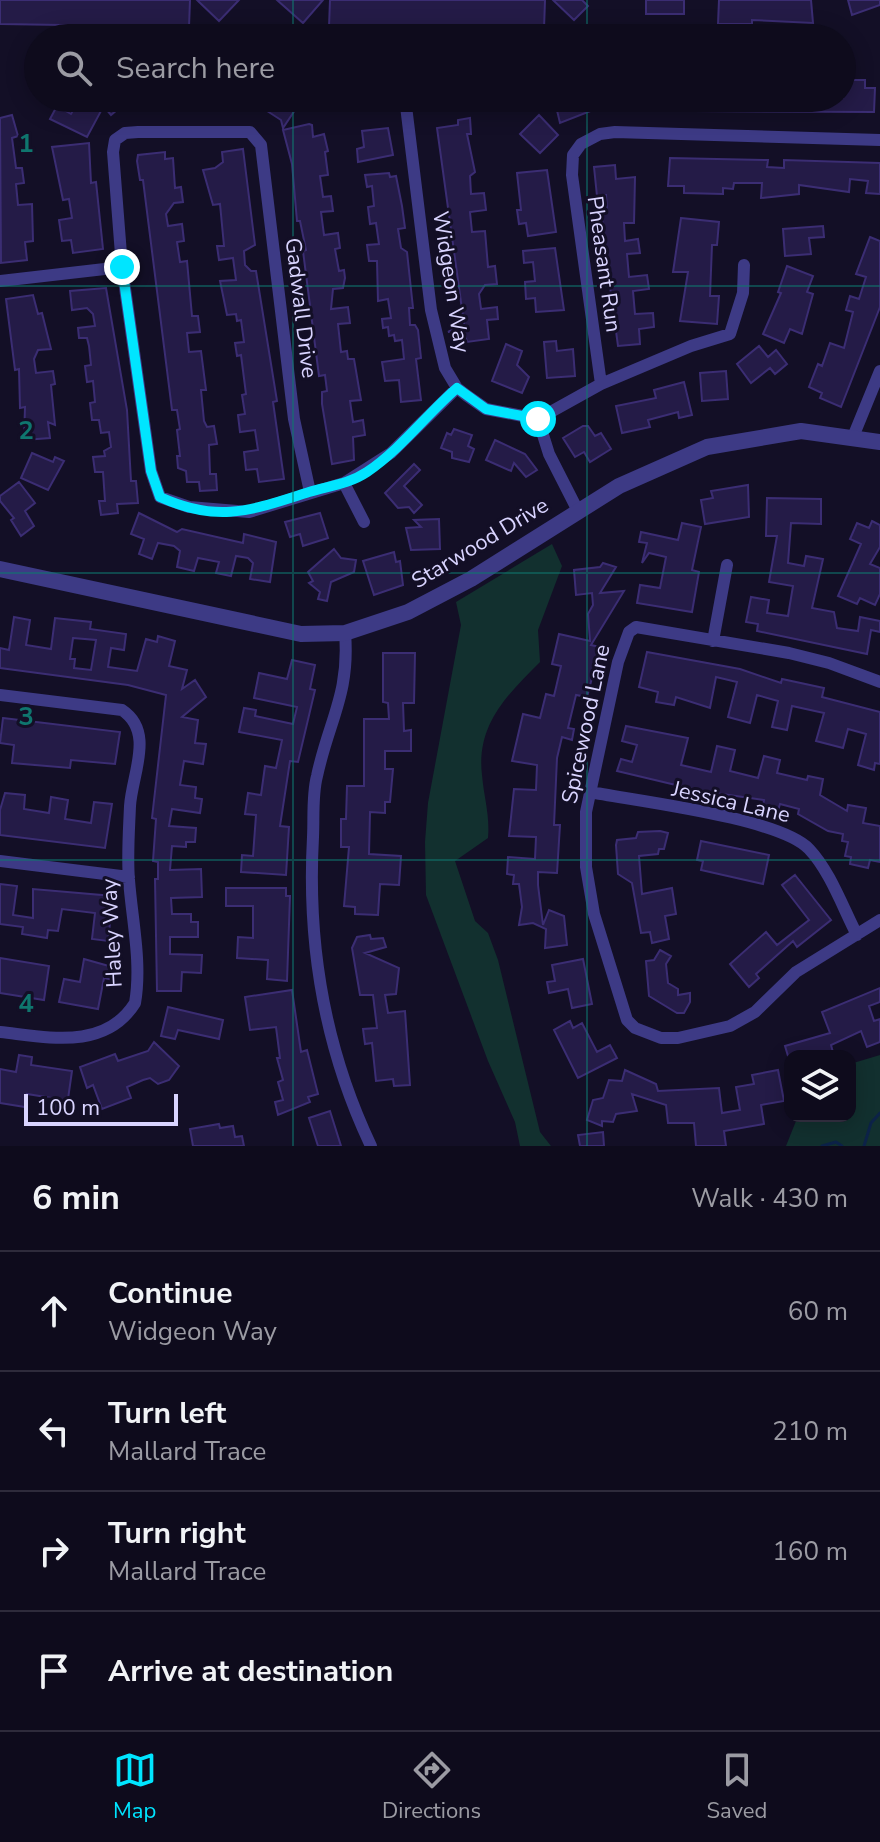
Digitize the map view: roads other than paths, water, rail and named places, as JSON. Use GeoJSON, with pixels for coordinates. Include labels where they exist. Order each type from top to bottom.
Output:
{"type":"FeatureCollection","features":[{"type":"Feature","properties":{"kind":"street","name":"Widgeon Way"},"geometry":{"type":"LineString","coordinates":[[407,112],[431,310],[440,355],[457,388]]}},
{"type":"Feature","properties":{"kind":"street","name":"Gadwall Drive"},"geometry":{"type":"LineString","coordinates":[[122,267],[113,152],[115,140],[125,133],[138,132],[250,132],[261,145],[294,419],[310,492]]}},
{"type":"Feature","properties":{"kind":"street","name":"Pheasant Run"},"geometry":{"type":"LineString","coordinates":[[601,384],[574,201],[572,175],[576,150],[600,134],[615,132],[880,140]]}},
{"type":"Feature","properties":{"kind":"street"},"geometry":{"type":"LineString","coordinates":[[0,281],[122,267],[151,471],[160,497],[189,507],[249,512],[344,483],[391,453],[457,388],[486,409],[538,419],[601,384],[691,346],[730,334],[743,293],[744,265]]}},
{"type":"Feature","properties":{"kind":"street"},"geometry":{"type":"LineString","coordinates":[[853,437],[880,371]]}},
{"type":"Feature","properties":{"kind":"street"},"geometry":{"type":"LineString","coordinates":[[538,419],[549,454],[577,509]]}},
{"type":"Feature","properties":{"kind":"street","name":"Starwood Drive"},"geometry":{"type":"LineString","coordinates":[[0,569],[301,634],[345,633],[408,612],[471,579],[577,509],[659,466],[707,447],[749,437],[801,431],[880,442]]}},
{"type":"Feature","properties":{"kind":"street"},"geometry":{"type":"LineString","coordinates":[[344,483],[364,522]]}},
{"type":"Feature","properties":{"kind":"street"},"geometry":{"type":"LineString","coordinates":[[713,641],[727,565]]}},
{"type":"Feature","properties":{"kind":"street","name":"Spicewood Lane"},"geometry":{"type":"LineString","coordinates":[[857,935],[796,972],[755,1012],[730,1026],[678,1038],[661,1038],[635,1028],[622,1010],[594,914],[586,867],[586,812],[618,662],[629,632],[647,627],[829,663],[880,682]]}},
{"type":"Feature","properties":{"kind":"street"},"geometry":{"type":"LineString","coordinates":[[345,633],[347,675],[316,778],[309,900],[315,971],[331,1039],[356,1114],[371,1146]]}},
{"type":"Feature","properties":{"kind":"street","name":"Haley Way"},"geometry":{"type":"LineString","coordinates":[[0,695],[111,707],[133,717],[141,741],[131,793],[129,877],[137,991],[130,1011],[107,1028],[74,1039],[0,1032]]}},
{"type":"Feature","properties":{"kind":"street","name":"Jessica Lane"},"geometry":{"type":"LineString","coordinates":[[590,792],[767,827],[797,839],[810,849],[857,935]]}},
{"type":"Feature","properties":{"kind":"street"},"geometry":{"type":"LineString","coordinates":[[0,861],[129,877]]}},
{"type":"Feature","properties":{"kind":"street"},"geometry":{"type":"LineString","coordinates":[[857,935],[880,920]]}},
{"type":"Feature","properties":{"kind":"waterway"},"geometry":{"type":"LineString","coordinates":[[864,1146],[871,1123],[880,1113]]}},
{"type":"Feature","properties":{"kind":"waterway"},"geometry":{"type":"LineString","coordinates":[[822,1146],[836,1142],[842,1146]]}}]}
